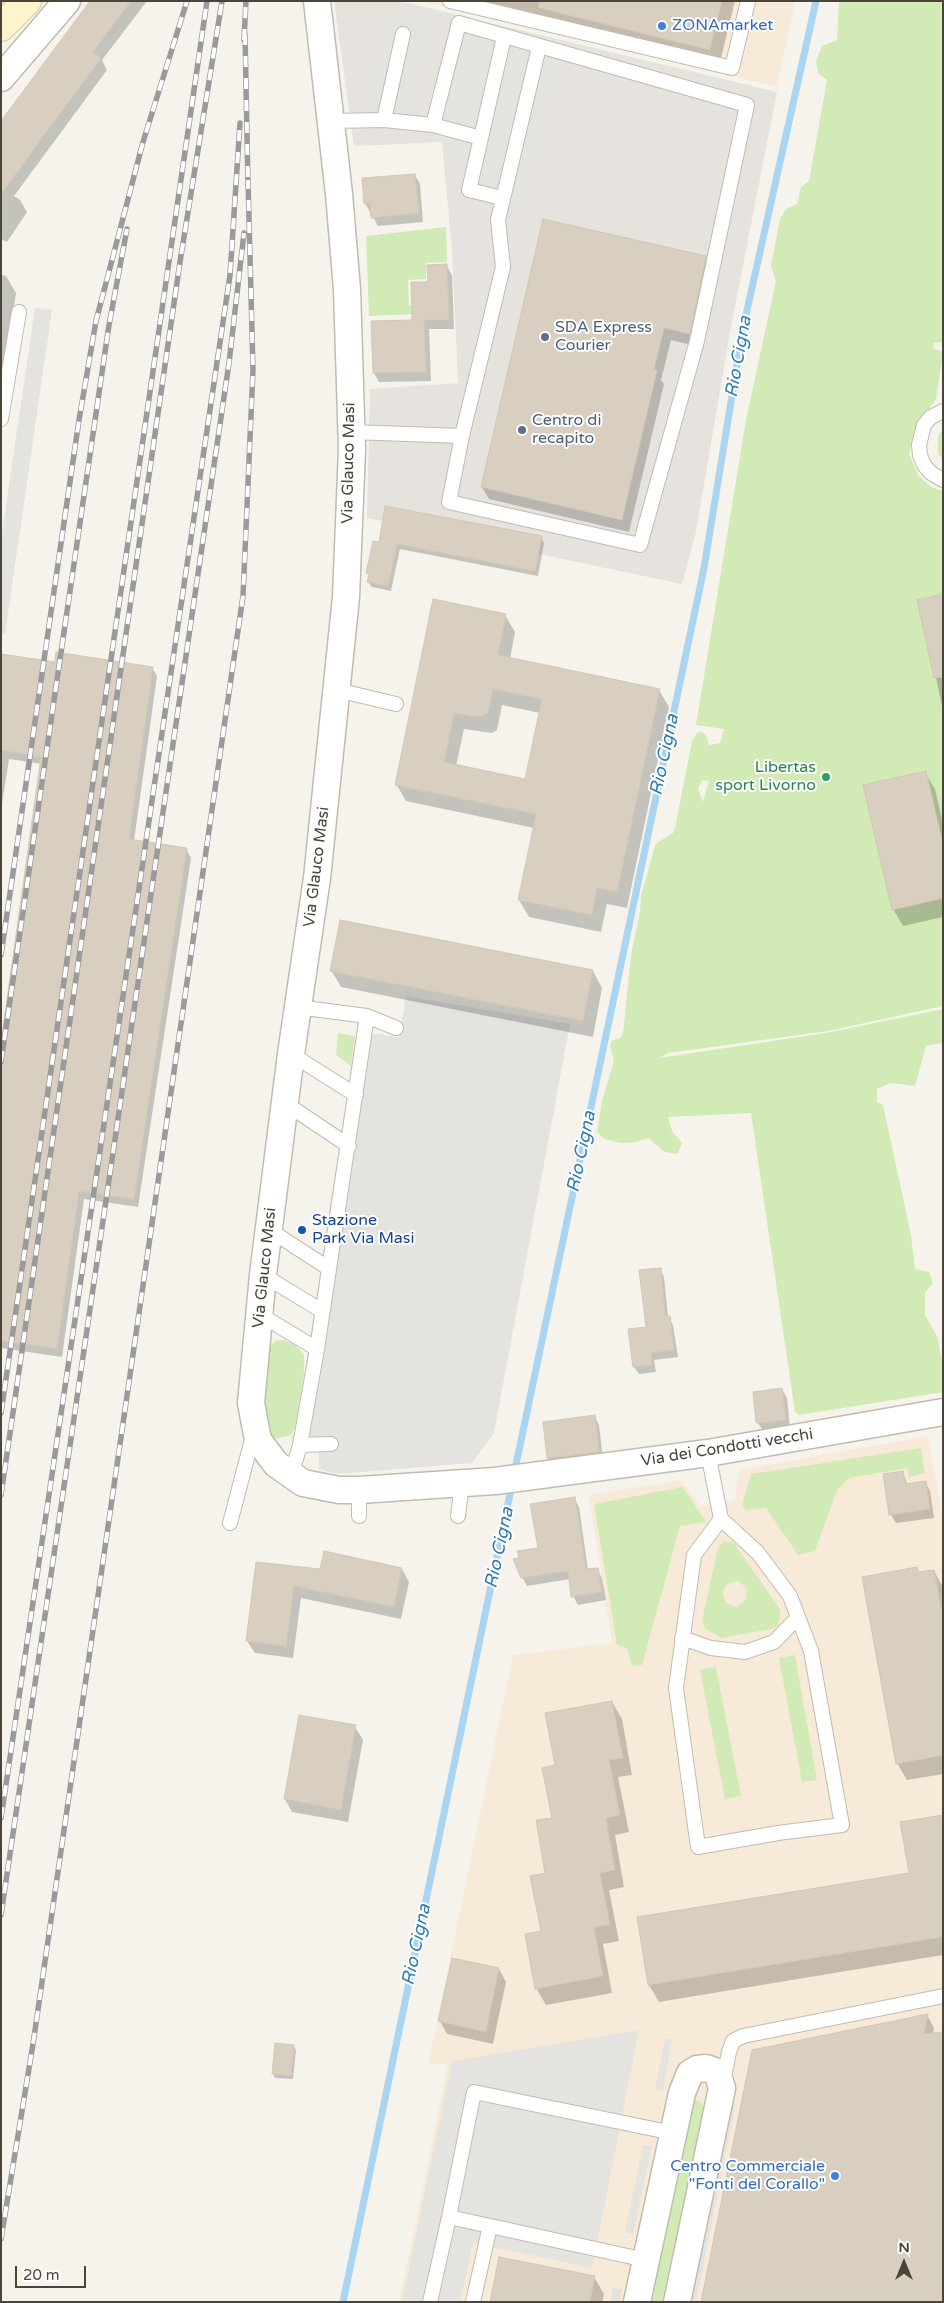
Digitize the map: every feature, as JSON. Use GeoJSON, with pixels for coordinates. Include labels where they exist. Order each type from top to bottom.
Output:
{"type":"FeatureCollection","features":[{"type":"Feature","properties":{"kind":"main road"},"geometry":{"type":"LineString","coordinates":[[1,27],[27,1]]}},
{"type":"Feature","properties":{"kind":"street"},"geometry":{"type":"LineString","coordinates":[[1,78],[67,1]]}},
{"type":"Feature","properties":{"kind":"street","name":"Via Glauco Masi"},"geometry":{"type":"LineString","coordinates":[[317,1],[347,289],[351,432],[346,597],[317,878],[297,1007],[268,1229],[251,1403],[258,1440],[268,1456],[291,1476],[313,1486],[359,1490],[495,1481],[529,1476]]}},
{"type":"Feature","properties":{"kind":"street","name":"Via dei Condotti vecchi"},"geometry":{"type":"LineString","coordinates":[[529,1476],[708,1453],[937,1417]]}},
{"type":"Feature","properties":{"kind":"street"},"geometry":{"type":"LineString","coordinates":[[637,2302],[682,2093],[690,2073],[697,2069],[706,2068],[717,2072],[722,2088],[677,2302]]}},
{"type":"Feature","properties":{"kind":"lane"},"geometry":{"type":"LineString","coordinates":[[450,1],[732,68],[748,1]]}},
{"type":"Feature","properties":{"kind":"lane"},"geometry":{"type":"LineString","coordinates":[[433,125],[459,24],[747,104],[697,342],[640,544],[449,502],[462,436],[503,267],[498,220],[539,47]]}},
{"type":"Feature","properties":{"kind":"lane"},"geometry":{"type":"LineString","coordinates":[[384,120],[404,34]]}},
{"type":"Feature","properties":{"kind":"lane"},"geometry":{"type":"LineString","coordinates":[[502,198],[469,190],[504,37]]}},
{"type":"Feature","properties":{"kind":"lane"},"geometry":{"type":"LineString","coordinates":[[331,121],[384,120],[433,125],[481,138]]}},
{"type":"Feature","properties":{"kind":"lane"},"geometry":{"type":"LineString","coordinates":[[1,419],[19,312]]}},
{"type":"Feature","properties":{"kind":"lane"},"geometry":{"type":"LineString","coordinates":[[943,411],[931,417],[924,425],[919,445],[924,465],[931,473],[943,480]]}},
{"type":"Feature","properties":{"kind":"lane"},"geometry":{"type":"LineString","coordinates":[[351,432],[462,436]]}},
{"type":"Feature","properties":{"kind":"lane"},"geometry":{"type":"LineString","coordinates":[[337,690],[396,704]]}},
{"type":"Feature","properties":{"kind":"lane"},"geometry":{"type":"LineString","coordinates":[[297,1007],[367,1016],[396,1028]]}},
{"type":"Feature","properties":{"kind":"lane"},"geometry":{"type":"LineString","coordinates":[[291,1476],[300,1445],[317,1349],[367,1016]]}},
{"type":"Feature","properties":{"kind":"lane"},"geometry":{"type":"LineString","coordinates":[[291,1054],[356,1095]]}},
{"type":"Feature","properties":{"kind":"lane"},"geometry":{"type":"LineString","coordinates":[[285,1103],[348,1146]]}},
{"type":"Feature","properties":{"kind":"lane"},"geometry":{"type":"LineString","coordinates":[[268,1229],[328,1268]]}},
{"type":"Feature","properties":{"kind":"lane"},"geometry":{"type":"LineString","coordinates":[[263,1275],[322,1311]]}},
{"type":"Feature","properties":{"kind":"lane"},"geometry":{"type":"LineString","coordinates":[[259,1314],[317,1349]]}},
{"type":"Feature","properties":{"kind":"lane"},"geometry":{"type":"LineString","coordinates":[[230,1523],[255,1429]]}},
{"type":"Feature","properties":{"kind":"lane"},"geometry":{"type":"LineString","coordinates":[[300,1445],[331,1444]]}},
{"type":"Feature","properties":{"kind":"lane"},"geometry":{"type":"LineString","coordinates":[[708,1453],[721,1519],[758,1553],[790,1596],[811,1651],[842,1825],[778,1833],[698,1847],[676,1688],[694,1555],[721,1519]]}},
{"type":"Feature","properties":{"kind":"lane"},"geometry":{"type":"LineString","coordinates":[[458,1516],[462,1483]]}},
{"type":"Feature","properties":{"kind":"lane"},"geometry":{"type":"LineString","coordinates":[[359,1490],[359,1516]]}},
{"type":"Feature","properties":{"kind":"lane"},"geometry":{"type":"LineString","coordinates":[[682,1638],[711,1648],[745,1652],[774,1642],[798,1617]]}},
{"type":"Feature","properties":{"kind":"lane"},"geometry":{"type":"LineString","coordinates":[[722,2088],[733,2041],[743,2036],[943,1996]]}},
{"type":"Feature","properties":{"kind":"lane"},"geometry":{"type":"LineString","coordinates":[[430,2302],[474,2092],[674,2132]]}},
{"type":"Feature","properties":{"kind":"lane"},"geometry":{"type":"LineString","coordinates":[[449,2217],[646,2260]]}},
{"type":"Feature","properties":{"kind":"lane"},"geometry":{"type":"LineString","coordinates":[[473,2302],[490,2226]]}},
{"type":"Feature","properties":{"kind":"shaded area"},"geometry":{"type":"Polygon","coordinates":[[[334,1],[399,1],[777,92],[730,332],[696,532],[682,584],[367,518],[370,389],[458,383],[452,251],[442,142],[354,146],[334,1]]]}},
{"type":"Feature","properties":{"kind":"shaded area"},"geometry":{"type":"Polygon","coordinates":[[[419,1],[795,1],[777,87],[419,1]]]}},
{"type":"Feature","properties":{"kind":"shaded area"},"geometry":{"type":"Polygon","coordinates":[[[406,8],[440,12],[412,132],[366,132],[366,91],[382,15],[401,19],[406,8]]]}},
{"type":"Feature","properties":{"kind":"shaded area"},"geometry":{"type":"Polygon","coordinates":[[[461,32],[564,60],[528,209],[459,194],[442,118],[461,32]]]}},
{"type":"Feature","properties":{"kind":"shaded area"},"geometry":{"type":"Polygon","coordinates":[[[35,308],[52,310],[5,634],[1,634],[1,539],[35,308]]]}},
{"type":"Feature","properties":{"kind":"shaded area"},"geometry":{"type":"Polygon","coordinates":[[[406,996],[570,1024],[494,1433],[472,1463],[336,1474],[319,1469],[319,1453],[291,1438],[296,1429],[356,1037],[378,1034],[399,1037],[406,996]]]}},
{"type":"Feature","properties":{"kind":"shaded area"},"geometry":{"type":"Polygon","coordinates":[[[928,1436],[943,1519],[943,2302],[399,2302],[448,2063],[428,2065],[513,1655],[612,1643],[589,1495],[681,1480],[700,1506],[735,1500],[739,1470],[928,1436]]]}},
{"type":"Feature","properties":{"kind":"shaded area"},"geometry":{"type":"Polygon","coordinates":[[[639,2030],[592,2268],[473,2243],[460,2302],[402,2302],[452,2061],[639,2030]]]}},
{"type":"Feature","properties":{"kind":"shaded area"},"geometry":{"type":"Polygon","coordinates":[[[665,2038],[672,2040],[663,2091],[655,2089],[665,2038]]]}},
{"type":"Feature","properties":{"kind":"shaded area"},"geometry":{"type":"Polygon","coordinates":[[[729,2102],[736,2103],[696,2302],[688,2302],[729,2102]]]}},
{"type":"Feature","properties":{"kind":"shaded area"},"geometry":{"type":"Polygon","coordinates":[[[643,2145],[652,2147],[633,2234],[625,2232],[643,2145]]]}},
{"type":"Feature","properties":{"kind":"shaded area"},"geometry":{"type":"Polygon","coordinates":[[[613,2288],[622,2289],[619,2302],[610,2302],[613,2288]]]}},
{"type":"Feature","properties":{"kind":"green space"},"geometry":{"type":"Polygon","coordinates":[[[839,1],[943,1],[943,342],[934,343],[933,348],[943,352],[936,399],[915,429],[909,454],[918,475],[931,487],[943,491],[943,1006],[828,1031],[668,1053],[659,1058],[826,1033],[943,1009],[943,1043],[926,1046],[915,1086],[890,1083],[877,1089],[877,1102],[883,1105],[911,1235],[915,1269],[929,1272],[933,1283],[925,1293],[925,1315],[937,1336],[943,1366],[943,1392],[799,1415],[795,1412],[751,1113],[668,1117],[672,1131],[682,1143],[678,1153],[674,1154],[663,1151],[649,1138],[635,1142],[620,1143],[605,1139],[597,1132],[602,1101],[614,1061],[610,1046],[611,1041],[620,1038],[623,1033],[631,955],[640,911],[641,896],[655,846],[673,833],[675,828],[692,741],[697,733],[702,732],[706,735],[709,745],[720,743],[724,729],[696,725],[746,420],[776,281],[771,266],[780,219],[786,209],[797,204],[801,187],[809,181],[827,80],[818,73],[816,61],[822,46],[837,40],[839,1]],[[702,780],[698,789],[703,802],[709,781],[702,780]]]}},
{"type":"Feature","properties":{"kind":"green space"},"geometry":{"type":"Polygon","coordinates":[[[446,227],[447,262],[426,263],[426,279],[408,280],[409,305],[418,306],[418,314],[369,316],[366,236],[446,227]]]}},
{"type":"Feature","properties":{"kind":"green space"},"geometry":{"type":"Polygon","coordinates":[[[943,428],[943,459],[938,454],[938,437],[943,428]]]}},
{"type":"Feature","properties":{"kind":"green space"},"geometry":{"type":"Polygon","coordinates":[[[338,1033],[355,1036],[351,1066],[336,1055],[338,1033]]]}},
{"type":"Feature","properties":{"kind":"green space"},"geometry":{"type":"Polygon","coordinates":[[[284,1340],[295,1345],[304,1354],[304,1373],[295,1427],[291,1435],[275,1439],[267,1430],[262,1399],[266,1351],[275,1341],[284,1340]]]}},
{"type":"Feature","properties":{"kind":"green space"},"geometry":{"type":"Polygon","coordinates":[[[921,1448],[925,1473],[909,1477],[907,1468],[849,1478],[837,1490],[815,1551],[798,1555],[766,1508],[746,1510],[742,1506],[751,1474],[921,1448]]]}},
{"type":"Feature","properties":{"kind":"green space"},"geometry":{"type":"Polygon","coordinates":[[[683,1487],[706,1522],[680,1526],[642,1665],[632,1666],[627,1648],[617,1645],[594,1504],[683,1487]]]}},
{"type":"Feature","properties":{"kind":"green space"},"geometry":{"type":"Polygon","coordinates":[[[724,1541],[733,1542],[780,1609],[780,1619],[776,1628],[721,1638],[705,1628],[702,1621],[718,1548],[724,1541]],[[739,1581],[728,1583],[722,1592],[726,1603],[737,1607],[746,1600],[747,1589],[739,1581]]]}},
{"type":"Feature","properties":{"kind":"green space"},"geometry":{"type":"Polygon","coordinates":[[[795,1655],[817,1780],[802,1782],[779,1658],[795,1655]]]}},
{"type":"Feature","properties":{"kind":"green space"},"geometry":{"type":"Polygon","coordinates":[[[716,1667],[741,1796],[725,1799],[700,1670],[716,1667]]]}},
{"type":"Feature","properties":{"kind":"green space"},"geometry":{"type":"Polygon","coordinates":[[[695,2100],[704,2106],[662,2302],[649,2302],[690,2105],[695,2100]]]}},
{"type":"Feature","properties":{"kind":"building"},"geometry":{"type":"Polygon","coordinates":[[[90,1],[131,1],[93,52],[101,58],[1,194],[1,121],[90,1]]]}},
{"type":"Feature","properties":{"kind":"building","name":"ZONAmarket"},"geometry":{"type":"Polygon","coordinates":[[[539,1],[722,1],[710,50],[539,8],[539,1]]]}},
{"type":"Feature","properties":{"kind":"building"},"geometry":{"type":"Polygon","coordinates":[[[415,174],[419,213],[371,218],[370,203],[364,204],[362,178],[415,174]]]}},
{"type":"Feature","properties":{"kind":"building"},"geometry":{"type":"Polygon","coordinates":[[[543,219],[706,256],[690,334],[664,328],[654,369],[657,370],[622,520],[481,487],[543,219]]]}},
{"type":"Feature","properties":{"kind":"building"},"geometry":{"type":"Polygon","coordinates":[[[447,264],[449,320],[424,320],[426,372],[373,373],[371,321],[412,320],[411,282],[428,282],[427,265],[447,264]]]}},
{"type":"Feature","properties":{"kind":"building"},"geometry":{"type":"Polygon","coordinates":[[[385,506],[542,536],[535,571],[397,544],[388,586],[367,582],[369,574],[366,573],[373,541],[379,542],[385,506]]]}},
{"type":"Feature","properties":{"kind":"building"},"geometry":{"type":"Polygon","coordinates":[[[943,594],[943,677],[934,678],[917,600],[943,594]]]}},
{"type":"Feature","properties":{"kind":"building"},"geometry":{"type":"Polygon","coordinates":[[[433,599],[506,614],[498,655],[660,689],[617,892],[597,888],[592,915],[518,900],[536,814],[395,785],[433,599]],[[493,689],[488,713],[485,715],[477,717],[454,713],[444,762],[525,779],[542,699],[493,689]]]}},
{"type":"Feature","properties":{"kind":"building"},"geometry":{"type":"Polygon","coordinates":[[[56,652],[153,667],[129,839],[187,848],[134,1199],[79,1191],[57,1349],[1,1341],[1,1042],[41,757],[1,750],[1,654],[55,662],[56,652]]]}},
{"type":"Feature","properties":{"kind":"building"},"geometry":{"type":"Polygon","coordinates":[[[926,771],[943,845],[943,898],[892,910],[863,785],[926,771]]]}},
{"type":"Feature","properties":{"kind":"building"},"geometry":{"type":"Polygon","coordinates":[[[340,920],[593,970],[583,1021],[330,971],[340,920]]]}},
{"type":"Feature","properties":{"kind":"building"},"geometry":{"type":"Polygon","coordinates":[[[661,1268],[665,1316],[670,1316],[674,1350],[651,1353],[652,1365],[633,1367],[628,1329],[646,1327],[639,1270],[661,1268]]]}},
{"type":"Feature","properties":{"kind":"building"},"geometry":{"type":"Polygon","coordinates":[[[782,1388],[786,1420],[756,1423],[753,1392],[782,1388]]]}},
{"type":"Feature","properties":{"kind":"building"},"geometry":{"type":"Polygon","coordinates":[[[595,1415],[599,1452],[547,1458],[543,1422],[595,1415]]]}},
{"type":"Feature","properties":{"kind":"building"},"geometry":{"type":"Polygon","coordinates":[[[903,1471],[905,1484],[926,1481],[930,1509],[889,1515],[883,1474],[903,1471]]]}},
{"type":"Feature","properties":{"kind":"building"},"geometry":{"type":"Polygon","coordinates":[[[575,1497],[586,1569],[598,1568],[602,1592],[571,1597],[568,1571],[521,1578],[513,1559],[519,1558],[517,1551],[538,1548],[530,1504],[575,1497]]]}},
{"type":"Feature","properties":{"kind":"building"},"geometry":{"type":"Polygon","coordinates":[[[324,1551],[402,1568],[394,1607],[294,1586],[286,1646],[246,1641],[256,1562],[320,1569],[324,1551]]]}},
{"type":"Feature","properties":{"kind":"building"},"geometry":{"type":"Polygon","coordinates":[[[917,1567],[918,1572],[934,1570],[943,1617],[943,1755],[896,1764],[862,1577],[917,1567]]]}},
{"type":"Feature","properties":{"kind":"building"},"geometry":{"type":"Polygon","coordinates":[[[612,1701],[623,1758],[609,1760],[620,1815],[606,1818],[615,1870],[600,1873],[610,1925],[594,1927],[603,1976],[535,1989],[525,1934],[541,1931],[530,1876],[545,1873],[536,1820],[552,1818],[542,1768],[555,1765],[545,1713],[612,1701]]]}},
{"type":"Feature","properties":{"kind":"building"},"geometry":{"type":"Polygon","coordinates":[[[299,1715],[356,1725],[341,1810],[284,1799],[299,1715]]]}},
{"type":"Feature","properties":{"kind":"building"},"geometry":{"type":"Polygon","coordinates":[[[943,1815],[943,1937],[648,1985],[637,1917],[909,1873],[900,1822],[943,1815]]]}},
{"type":"Feature","properties":{"kind":"building"},"geometry":{"type":"Polygon","coordinates":[[[452,1958],[499,1968],[486,2032],[438,2021],[452,1958]]]}},
{"type":"Feature","properties":{"kind":"building","name":"Centro Commerciale \"Fonti del Corallo\""},"geometry":{"type":"Polygon","coordinates":[[[928,2014],[924,2034],[943,2032],[943,2302],[701,2302],[752,2050],[928,2014]]]}},
{"type":"Feature","properties":{"kind":"building"},"geometry":{"type":"Polygon","coordinates":[[[275,2043],[294,2045],[291,2076],[272,2074],[275,2043]]]}},
{"type":"Feature","properties":{"kind":"building"},"geometry":{"type":"Polygon","coordinates":[[[499,2257],[595,2276],[590,2302],[490,2302],[499,2257]]]}},
{"type":"Feature","properties":{"kind":"waterway","name":"Rio Cigna"},"geometry":{"type":"LineString","coordinates":[[514,1474],[704,568],[743,328],[816,1]]}},
{"type":"Feature","properties":{"kind":"waterway","name":"Rio Cigna"},"geometry":{"type":"LineString","coordinates":[[343,2302],[512,1484]]}},
{"type":"Feature","properties":{"kind":"railway"},"geometry":{"type":"LineString","coordinates":[[1,955],[79,420],[96,321],[143,142],[187,1]]}},
{"type":"Feature","properties":{"kind":"railway"},"geometry":{"type":"LineString","coordinates":[[1,1413],[207,1]]}},
{"type":"Feature","properties":{"kind":"railway"},"geometry":{"type":"LineString","coordinates":[[1,1495],[180,262],[222,1]]}},
{"type":"Feature","properties":{"kind":"railway"},"geometry":{"type":"LineString","coordinates":[[244,40],[246,1]]}},
{"type":"Feature","properties":{"kind":"railway"},"geometry":{"type":"LineString","coordinates":[[245,34],[248,185]]}},
{"type":"Feature","properties":{"kind":"railway"},"geometry":{"type":"LineString","coordinates":[[1,1818],[230,275],[240,123]]}},
{"type":"Feature","properties":{"kind":"railway"},"geometry":{"type":"LineString","coordinates":[[1,2239],[33,2044],[243,596],[253,370],[248,180]]}},
{"type":"Feature","properties":{"kind":"railway"},"geometry":{"type":"LineString","coordinates":[[1,1062],[109,325],[127,229]]}},
{"type":"Feature","properties":{"kind":"railway"},"geometry":{"type":"LineString","coordinates":[[1,1915],[229,363],[244,233]]}},
{"type":"Feature","properties":{"kind":"place","name":"ZONAmarket"},"geometry":{"type":"Point","coordinates":[662,26]}},
{"type":"Feature","properties":{"kind":"place","name":"SDA Express Courier"},"geometry":{"type":"Point","coordinates":[545,337]}},
{"type":"Feature","properties":{"kind":"place","name":"Centro di recapito"},"geometry":{"type":"Point","coordinates":[522,430]}},
{"type":"Feature","properties":{"kind":"place","name":"Libertas sport Livorno"},"geometry":{"type":"Point","coordinates":[826,777]}},
{"type":"Feature","properties":{"kind":"place","name":"Stazione Park Via Masi"},"geometry":{"type":"Point","coordinates":[302,1230]}},
{"type":"Feature","properties":{"kind":"place","name":"Centro Commerciale \"Fonti del Corallo\""},"geometry":{"type":"Point","coordinates":[835,2176]}}]}
